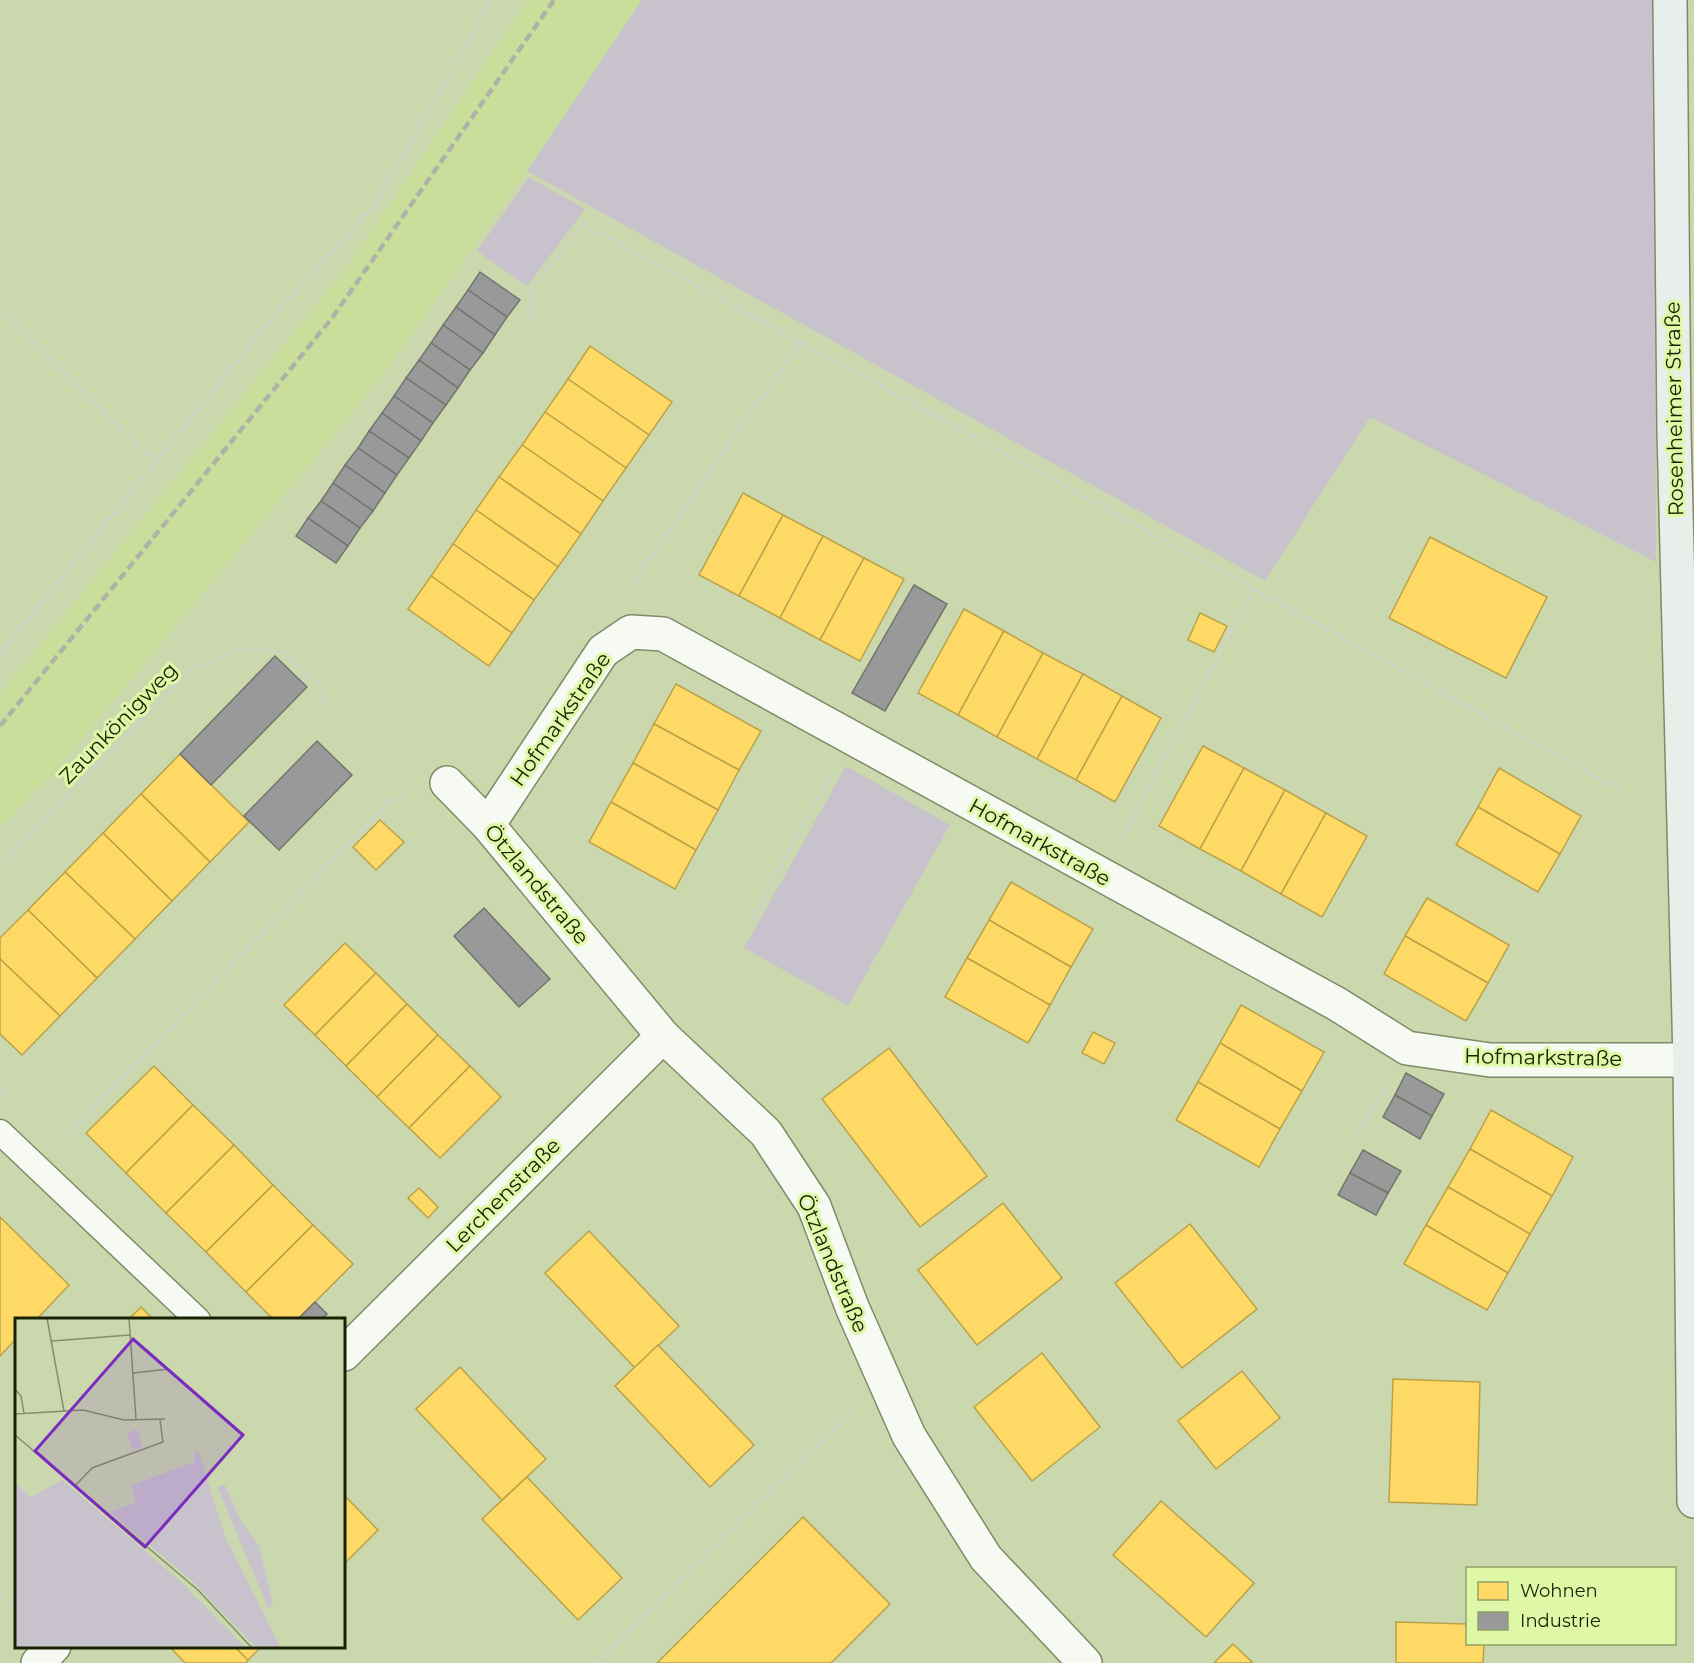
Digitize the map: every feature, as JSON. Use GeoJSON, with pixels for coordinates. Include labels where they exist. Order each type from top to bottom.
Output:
{"type":"FeatureCollection","features":[{"type":"Feature","properties":{"kind":"street","name":"Rosenheimer Straße"},"geometry":{"type":"LineString","coordinates":[[1670,0],[1674,432],[1690,1060],[1694,1501]]}},
{"type":"Feature","properties":{"kind":"street","name":"Hofmarkstraße"},"geometry":{"type":"LineString","coordinates":[[488,825],[603,651],[631,632],[663,634],[1337,1004],[1407,1048],[1490,1060],[1690,1060]]}},
{"type":"Feature","properties":{"kind":"street","name":"Ötzlandstraße"},"geometry":{"type":"LineString","coordinates":[[447,783],[488,825],[663,1036],[766,1133],[814,1206],[909,1436],[986,1558],[1085,1663]]}},
{"type":"Feature","properties":{"kind":"street","name":"Lerchenstraße"},"geometry":{"type":"LineString","coordinates":[[345,1353],[663,1036]]}},
{"type":"Feature","properties":{"kind":"street"},"geometry":{"type":"LineString","coordinates":[[38,1663],[53,1648]]}},
{"type":"Feature","properties":{"kind":"lane"},"geometry":{"type":"LineString","coordinates":[[0,1132],[196,1318]]}},
{"type":"Feature","properties":{"kind":"path"},"geometry":{"type":"LineString","coordinates":[[0,655],[272,317],[374,206],[469,42],[489,0]]}},
{"type":"Feature","properties":{"kind":"path"},"geometry":{"type":"LineString","coordinates":[[532,320],[532,290],[583,224],[1622,791]]}},
{"type":"Feature","properties":{"kind":"path"},"geometry":{"type":"LineString","coordinates":[[0,310],[156,463]]}},
{"type":"Feature","properties":{"kind":"path"},"geometry":{"type":"LineString","coordinates":[[631,632],[623,596],[800,342]]}},
{"type":"Feature","properties":{"kind":"path"},"geometry":{"type":"LineString","coordinates":[[1102,875],[1254,589]]}},
{"type":"Feature","properties":{"kind":"path","name":"Zaunkönigweg"},"geometry":{"type":"LineString","coordinates":[[0,866],[192,668],[242,650],[280,651],[319,684],[324,708]]}},
{"type":"Feature","properties":{"kind":"path"},"geometry":{"type":"LineString","coordinates":[[752,919],[850,738]]}},
{"type":"Feature","properties":{"kind":"path"},"geometry":{"type":"LineString","coordinates":[[58,1144],[390,801],[447,783]]}},
{"type":"Feature","properties":{"kind":"path"},"geometry":{"type":"LineString","coordinates":[[1358,1135],[1407,1048]]}},
{"type":"Feature","properties":{"kind":"path"},"geometry":{"type":"LineString","coordinates":[[596,1663],[884,1380]]}},
{"type":"Feature","properties":{"kind":"path"},"geometry":{"type":"LineString","coordinates":[[0,1595],[15,1610]]}},
{"type":"Feature","properties":{"kind":"shaded area"},"geometry":{"type":"Polygon","coordinates":[[[528,0],[642,0],[527,171],[383,375],[69,755],[0,828],[0,694],[346,269],[528,0]]]}},
{"type":"Feature","properties":{"kind":"shaded area"},"geometry":{"type":"Polygon","coordinates":[[[642,0],[1654,0],[1656,562],[1370,417],[1265,581],[527,171],[642,0]]]}},
{"type":"Feature","properties":{"kind":"shaded area"},"geometry":{"type":"Polygon","coordinates":[[[529,177],[585,209],[527,286],[477,251],[529,177]]]}},
{"type":"Feature","properties":{"kind":"shaded area"},"geometry":{"type":"Polygon","coordinates":[[[846,766],[950,825],[848,1006],[744,948],[846,766]]]}},
{"type":"Feature","properties":{"kind":"building: Wohnen"},"geometry":{"type":"Polygon","coordinates":[[[590,346],[672,402],[649,435],[568,379],[590,346]]]}},
{"type":"Feature","properties":{"kind":"building: Wohnen"},"geometry":{"type":"Polygon","coordinates":[[[568,379],[649,435],[626,468],[545,412],[568,379]]]}},
{"type":"Feature","properties":{"kind":"building: Wohnen"},"geometry":{"type":"Polygon","coordinates":[[[545,412],[626,468],[603,501],[522,445],[545,412]]]}},
{"type":"Feature","properties":{"kind":"building: Wohnen"},"geometry":{"type":"Polygon","coordinates":[[[522,445],[603,501],[581,534],[499,477],[522,445]]]}},
{"type":"Feature","properties":{"kind":"building: Wohnen"},"geometry":{"type":"Polygon","coordinates":[[[499,477],[581,534],[558,567],[476,510],[499,477]]]}},
{"type":"Feature","properties":{"kind":"building: Wohnen"},"geometry":{"type":"Polygon","coordinates":[[[743,493],[783,515],[739,596],[699,575],[743,493]]]}},
{"type":"Feature","properties":{"kind":"building: Wohnen"},"geometry":{"type":"Polygon","coordinates":[[[476,510],[558,567],[534,600],[453,544],[476,510]]]}},
{"type":"Feature","properties":{"kind":"building: Wohnen"},"geometry":{"type":"Polygon","coordinates":[[[783,515],[823,536],[780,618],[739,596],[783,515]]]}},
{"type":"Feature","properties":{"kind":"building: Wohnen"},"geometry":{"type":"Polygon","coordinates":[[[823,536],[864,558],[820,640],[780,618],[823,536]]]}},
{"type":"Feature","properties":{"kind":"building: Wohnen"},"geometry":{"type":"Polygon","coordinates":[[[1430,537],[1547,597],[1506,678],[1389,618],[1430,537]]]}},
{"type":"Feature","properties":{"kind":"building: Wohnen"},"geometry":{"type":"Polygon","coordinates":[[[453,544],[534,600],[512,633],[431,576],[453,544]]]}},
{"type":"Feature","properties":{"kind":"building: Wohnen"},"geometry":{"type":"Polygon","coordinates":[[[864,558],[904,579],[860,661],[820,640],[864,558]]]}},
{"type":"Feature","properties":{"kind":"building: Wohnen"},"geometry":{"type":"Polygon","coordinates":[[[431,576],[512,633],[489,666],[408,609],[431,576]]]}},
{"type":"Feature","properties":{"kind":"building: Wohnen"},"geometry":{"type":"Polygon","coordinates":[[[964,609],[1004,631],[958,715],[918,693],[964,609]]]}},
{"type":"Feature","properties":{"kind":"building: Wohnen"},"geometry":{"type":"Polygon","coordinates":[[[1200,613],[1227,626],[1214,652],[1188,640],[1200,613]]]}},
{"type":"Feature","properties":{"kind":"building: Wohnen"},"geometry":{"type":"Polygon","coordinates":[[[1004,631],[1043,653],[997,737],[958,715],[1004,631]]]}},
{"type":"Feature","properties":{"kind":"building: Wohnen"},"geometry":{"type":"Polygon","coordinates":[[[1043,653],[1083,674],[1037,759],[997,737],[1043,653]]]}},
{"type":"Feature","properties":{"kind":"building: Wohnen"},"geometry":{"type":"Polygon","coordinates":[[[1083,674],[1122,696],[1076,780],[1037,759],[1083,674]]]}},
{"type":"Feature","properties":{"kind":"building: Wohnen"},"geometry":{"type":"Polygon","coordinates":[[[676,684],[761,731],[739,770],[654,724],[676,684]]]}},
{"type":"Feature","properties":{"kind":"building: Wohnen"},"geometry":{"type":"Polygon","coordinates":[[[1122,696],[1161,718],[1115,802],[1076,780],[1122,696]]]}},
{"type":"Feature","properties":{"kind":"building: Wohnen"},"geometry":{"type":"Polygon","coordinates":[[[654,724],[739,770],[718,810],[633,763],[654,724]]]}},
{"type":"Feature","properties":{"kind":"building: Wohnen"},"geometry":{"type":"Polygon","coordinates":[[[1203,746],[1244,768],[1200,849],[1159,826],[1203,746]]]}},
{"type":"Feature","properties":{"kind":"building: Wohnen"},"geometry":{"type":"Polygon","coordinates":[[[180,754],[249,822],[210,862],[141,794],[180,754]]]}},
{"type":"Feature","properties":{"kind":"building: Wohnen"},"geometry":{"type":"Polygon","coordinates":[[[633,763],[718,810],[696,850],[611,802],[633,763]]]}},
{"type":"Feature","properties":{"kind":"building: Wohnen"},"geometry":{"type":"Polygon","coordinates":[[[1244,768],[1285,790],[1241,871],[1200,849],[1244,768]]]}},
{"type":"Feature","properties":{"kind":"building: Wohnen"},"geometry":{"type":"Polygon","coordinates":[[[1499,768],[1581,816],[1560,854],[1478,807],[1499,768]]]}},
{"type":"Feature","properties":{"kind":"building: Wohnen"},"geometry":{"type":"Polygon","coordinates":[[[1285,790],[1326,813],[1281,894],[1241,871],[1285,790]]]}},
{"type":"Feature","properties":{"kind":"building: Wohnen"},"geometry":{"type":"Polygon","coordinates":[[[141,794],[210,862],[172,901],[103,833],[141,794]]]}},
{"type":"Feature","properties":{"kind":"building: Wohnen"},"geometry":{"type":"Polygon","coordinates":[[[611,802],[696,850],[675,889],[589,842],[611,802]]]}},
{"type":"Feature","properties":{"kind":"building: Wohnen"},"geometry":{"type":"Polygon","coordinates":[[[1478,807],[1560,854],[1538,892],[1456,845],[1478,807]]]}},
{"type":"Feature","properties":{"kind":"building: Wohnen"},"geometry":{"type":"Polygon","coordinates":[[[1326,813],[1367,836],[1322,917],[1281,894],[1326,813]]]}},
{"type":"Feature","properties":{"kind":"building: Wohnen"},"geometry":{"type":"Polygon","coordinates":[[[380,820],[404,842],[376,870],[353,847],[380,820]]]}},
{"type":"Feature","properties":{"kind":"building: Wohnen"},"geometry":{"type":"Polygon","coordinates":[[[103,833],[172,901],[135,939],[65,872],[103,833]]]}},
{"type":"Feature","properties":{"kind":"building: Wohnen"},"geometry":{"type":"Polygon","coordinates":[[[65,872],[135,939],[97,978],[28,910],[65,872]]]}},
{"type":"Feature","properties":{"kind":"building: Wohnen"},"geometry":{"type":"Polygon","coordinates":[[[1011,882],[1093,929],[1071,967],[989,920],[1011,882]]]}},
{"type":"Feature","properties":{"kind":"building: Wohnen"},"geometry":{"type":"Polygon","coordinates":[[[1427,898],[1509,945],[1488,983],[1405,936],[1427,898]]]}},
{"type":"Feature","properties":{"kind":"building: Wohnen"},"geometry":{"type":"Polygon","coordinates":[[[28,910],[97,978],[60,1016],[0,959],[0,938],[28,910]]]}},
{"type":"Feature","properties":{"kind":"building: Wohnen"},"geometry":{"type":"Polygon","coordinates":[[[989,920],[1071,967],[1050,1005],[967,958],[989,920]]]}},
{"type":"Feature","properties":{"kind":"building: Wohnen"},"geometry":{"type":"Polygon","coordinates":[[[1405,936],[1488,983],[1466,1021],[1384,974],[1405,936]]]}},
{"type":"Feature","properties":{"kind":"building: Wohnen"},"geometry":{"type":"Polygon","coordinates":[[[345,943],[376,973],[315,1035],[284,1005],[345,943]]]}},
{"type":"Feature","properties":{"kind":"building: Wohnen"},"geometry":{"type":"Polygon","coordinates":[[[967,958],[1050,1005],[1028,1043],[945,997],[967,958]]]}},
{"type":"Feature","properties":{"kind":"building: Wohnen"},"geometry":{"type":"Polygon","coordinates":[[[0,959],[60,1016],[22,1055],[0,1034],[0,959]]]}},
{"type":"Feature","properties":{"kind":"building: Wohnen"},"geometry":{"type":"Polygon","coordinates":[[[376,973],[407,1004],[346,1066],[315,1035],[376,973]]]}},
{"type":"Feature","properties":{"kind":"building: Wohnen"},"geometry":{"type":"Polygon","coordinates":[[[407,1004],[438,1035],[377,1097],[346,1066],[407,1004]]]}},
{"type":"Feature","properties":{"kind":"building: Wohnen"},"geometry":{"type":"Polygon","coordinates":[[[1241,1005],[1324,1052],[1302,1091],[1220,1043],[1241,1005]]]}},
{"type":"Feature","properties":{"kind":"building: Wohnen"},"geometry":{"type":"Polygon","coordinates":[[[1093,1032],[1115,1043],[1104,1064],[1082,1053],[1093,1032]]]}},
{"type":"Feature","properties":{"kind":"building: Wohnen"},"geometry":{"type":"Polygon","coordinates":[[[438,1035],[470,1066],[409,1128],[377,1097],[438,1035]]]}},
{"type":"Feature","properties":{"kind":"building: Wohnen"},"geometry":{"type":"Polygon","coordinates":[[[1220,1043],[1302,1091],[1280,1129],[1198,1082],[1220,1043]]]}},
{"type":"Feature","properties":{"kind":"building: Wohnen"},"geometry":{"type":"Polygon","coordinates":[[[889,1048],[987,1176],[920,1227],[822,1099],[889,1048]]]}},
{"type":"Feature","properties":{"kind":"building: Wohnen"},"geometry":{"type":"Polygon","coordinates":[[[154,1066],[193,1105],[126,1173],[86,1133],[154,1066]]]}},
{"type":"Feature","properties":{"kind":"building: Wohnen"},"geometry":{"type":"Polygon","coordinates":[[[470,1066],[501,1097],[440,1158],[409,1128],[470,1066]]]}},
{"type":"Feature","properties":{"kind":"building: Wohnen"},"geometry":{"type":"Polygon","coordinates":[[[1198,1082],[1280,1129],[1259,1167],[1176,1120],[1198,1082]]]}},
{"type":"Feature","properties":{"kind":"building: Wohnen"},"geometry":{"type":"Polygon","coordinates":[[[193,1105],[234,1145],[166,1213],[126,1173],[193,1105]]]}},
{"type":"Feature","properties":{"kind":"building: Wohnen"},"geometry":{"type":"Polygon","coordinates":[[[1491,1110],[1573,1157],[1552,1196],[1470,1149],[1491,1110]]]}},
{"type":"Feature","properties":{"kind":"building: Wohnen"},"geometry":{"type":"Polygon","coordinates":[[[234,1145],[273,1185],[206,1252],[166,1213],[234,1145]]]}},
{"type":"Feature","properties":{"kind":"building: Wohnen"},"geometry":{"type":"Polygon","coordinates":[[[1470,1149],[1552,1196],[1530,1234],[1448,1187],[1470,1149]]]}},
{"type":"Feature","properties":{"kind":"building: Wohnen"},"geometry":{"type":"Polygon","coordinates":[[[273,1185],[313,1225],[246,1292],[206,1252],[273,1185]]]}},
{"type":"Feature","properties":{"kind":"building: Wohnen"},"geometry":{"type":"Polygon","coordinates":[[[1448,1187],[1530,1234],[1508,1273],[1426,1225],[1448,1187]]]}},
{"type":"Feature","properties":{"kind":"building: Wohnen"},"geometry":{"type":"Polygon","coordinates":[[[419,1188],[438,1207],[428,1218],[408,1198],[419,1188]]]}},
{"type":"Feature","properties":{"kind":"building: Wohnen"},"geometry":{"type":"Polygon","coordinates":[[[1003,1203],[1062,1278],[977,1345],[918,1270],[1003,1203]]]}},
{"type":"Feature","properties":{"kind":"building: Wohnen"},"geometry":{"type":"Polygon","coordinates":[[[0,1217],[69,1285],[38,1318],[15,1318],[15,1340],[0,1356],[0,1217]]]}},
{"type":"Feature","properties":{"kind":"building: Wohnen"},"geometry":{"type":"Polygon","coordinates":[[[1190,1224],[1257,1309],[1182,1368],[1115,1283],[1190,1224]]]}},
{"type":"Feature","properties":{"kind":"building: Wohnen"},"geometry":{"type":"Polygon","coordinates":[[[313,1225],[353,1264],[299,1318],[272,1318],[246,1292],[313,1225]]]}},
{"type":"Feature","properties":{"kind":"building: Wohnen"},"geometry":{"type":"Polygon","coordinates":[[[1426,1225],[1508,1273],[1487,1310],[1404,1264],[1426,1225]]]}},
{"type":"Feature","properties":{"kind":"building: Wohnen"},"geometry":{"type":"Polygon","coordinates":[[[589,1231],[679,1326],[635,1368],[545,1273],[589,1231]]]}},
{"type":"Feature","properties":{"kind":"building: Wohnen"},"geometry":{"type":"Polygon","coordinates":[[[141,1307],[152,1318],[130,1318],[141,1307]]]}},
{"type":"Feature","properties":{"kind":"building: Wohnen"},"geometry":{"type":"Polygon","coordinates":[[[658,1345],[754,1445],[710,1487],[615,1386],[658,1345]]]}},
{"type":"Feature","properties":{"kind":"building: Wohnen"},"geometry":{"type":"Polygon","coordinates":[[[1042,1353],[1100,1427],[1032,1481],[974,1407],[1042,1353]]]}},
{"type":"Feature","properties":{"kind":"building: Wohnen"},"geometry":{"type":"Polygon","coordinates":[[[460,1367],[546,1459],[502,1500],[416,1409],[460,1367]]]}},
{"type":"Feature","properties":{"kind":"building: Wohnen"},"geometry":{"type":"Polygon","coordinates":[[[1242,1371],[1280,1418],[1216,1469],[1178,1421],[1242,1371]]]}},
{"type":"Feature","properties":{"kind":"building: Wohnen"},"geometry":{"type":"Polygon","coordinates":[[[1393,1379],[1480,1382],[1477,1505],[1389,1502],[1393,1379]]]}},
{"type":"Feature","properties":{"kind":"building: Wohnen"},"geometry":{"type":"Polygon","coordinates":[[[527,1477],[622,1578],[578,1620],[482,1519],[527,1477]]]}},
{"type":"Feature","properties":{"kind":"building: Wohnen"},"geometry":{"type":"Polygon","coordinates":[[[345,1496],[378,1530],[345,1561],[345,1496]]]}},
{"type":"Feature","properties":{"kind":"building: Wohnen"},"geometry":{"type":"Polygon","coordinates":[[[1161,1501],[1254,1583],[1206,1637],[1113,1555],[1161,1501]]]}},
{"type":"Feature","properties":{"kind":"building: Wohnen"},"geometry":{"type":"Polygon","coordinates":[[[803,1517],[890,1604],[831,1663],[657,1663],[803,1517]]]}},
{"type":"Feature","properties":{"kind":"building: Wohnen"},"geometry":{"type":"Polygon","coordinates":[[[1396,1622],[1466,1624],[1466,1645],[1484,1645],[1483,1663],[1396,1663],[1396,1622]]]}},
{"type":"Feature","properties":{"kind":"building: Wohnen"},"geometry":{"type":"Polygon","coordinates":[[[1233,1644],[1253,1663],[1214,1663],[1233,1644]]]}},
{"type":"Feature","properties":{"kind":"building: Wohnen"},"geometry":{"type":"Polygon","coordinates":[[[171,1648],[236,1648],[248,1660],[246,1663],[185,1663],[171,1648]]]}},
{"type":"Feature","properties":{"kind":"building: Wohnen"},"geometry":{"type":"Polygon","coordinates":[[[236,1648],[260,1648],[248,1660],[236,1648]]]}},
{"type":"Feature","properties":{"kind":"building: Industrie"},"geometry":{"type":"Polygon","coordinates":[[[480,272],[520,300],[507,317],[468,290],[480,272]]]}},
{"type":"Feature","properties":{"kind":"building: Industrie"},"geometry":{"type":"Polygon","coordinates":[[[468,290],[507,317],[495,335],[456,307],[468,290]]]}},
{"type":"Feature","properties":{"kind":"building: Industrie"},"geometry":{"type":"Polygon","coordinates":[[[456,307],[495,335],[483,353],[443,325],[456,307]]]}},
{"type":"Feature","properties":{"kind":"building: Industrie"},"geometry":{"type":"Polygon","coordinates":[[[443,325],[483,353],[470,370],[431,343],[443,325]]]}},
{"type":"Feature","properties":{"kind":"building: Industrie"},"geometry":{"type":"Polygon","coordinates":[[[431,343],[470,370],[458,388],[419,360],[431,343]]]}},
{"type":"Feature","properties":{"kind":"building: Industrie"},"geometry":{"type":"Polygon","coordinates":[[[419,360],[458,388],[446,405],[406,378],[419,360]]]}},
{"type":"Feature","properties":{"kind":"building: Industrie"},"geometry":{"type":"Polygon","coordinates":[[[406,378],[446,405],[433,423],[394,396],[406,378]]]}},
{"type":"Feature","properties":{"kind":"building: Industrie"},"geometry":{"type":"Polygon","coordinates":[[[394,396],[433,423],[421,441],[382,413],[394,396]]]}},
{"type":"Feature","properties":{"kind":"building: Industrie"},"geometry":{"type":"Polygon","coordinates":[[[382,413],[421,441],[409,458],[369,431],[382,413]]]}},
{"type":"Feature","properties":{"kind":"building: Industrie"},"geometry":{"type":"Polygon","coordinates":[[[369,431],[409,458],[397,475],[358,448],[369,431]]]}},
{"type":"Feature","properties":{"kind":"building: Industrie"},"geometry":{"type":"Polygon","coordinates":[[[358,448],[397,475],[385,493],[345,465],[358,448]]]}},
{"type":"Feature","properties":{"kind":"building: Industrie"},"geometry":{"type":"Polygon","coordinates":[[[345,465],[385,493],[373,511],[333,483],[345,465]]]}},
{"type":"Feature","properties":{"kind":"building: Industrie"},"geometry":{"type":"Polygon","coordinates":[[[333,483],[373,511],[360,528],[321,501],[333,483]]]}},
{"type":"Feature","properties":{"kind":"building: Industrie"},"geometry":{"type":"Polygon","coordinates":[[[321,501],[360,528],[348,546],[308,518],[321,501]]]}},
{"type":"Feature","properties":{"kind":"building: Industrie"},"geometry":{"type":"Polygon","coordinates":[[[308,518],[348,546],[336,563],[296,536],[308,518]]]}},
{"type":"Feature","properties":{"kind":"building: Industrie"},"geometry":{"type":"Polygon","coordinates":[[[914,585],[947,604],[885,711],[852,693],[914,585]]]}},
{"type":"Feature","properties":{"kind":"building: Industrie"},"geometry":{"type":"Polygon","coordinates":[[[275,656],[307,687],[211,785],[180,754],[275,656]]]}},
{"type":"Feature","properties":{"kind":"building: Industrie"},"geometry":{"type":"Polygon","coordinates":[[[317,741],[352,775],[279,850],[244,816],[317,741]]]}},
{"type":"Feature","properties":{"kind":"building: Industrie"},"geometry":{"type":"Polygon","coordinates":[[[484,908],[550,979],[519,1007],[454,936],[484,908]]]}},
{"type":"Feature","properties":{"kind":"building: Industrie"},"geometry":{"type":"Polygon","coordinates":[[[1406,1073],[1444,1094],[1432,1116],[1395,1095],[1406,1073]]]}},
{"type":"Feature","properties":{"kind":"building: Industrie"},"geometry":{"type":"Polygon","coordinates":[[[1395,1095],[1432,1116],[1420,1139],[1383,1117],[1395,1095]]]}},
{"type":"Feature","properties":{"kind":"building: Industrie"},"geometry":{"type":"Polygon","coordinates":[[[1363,1150],[1401,1171],[1388,1193],[1350,1173],[1363,1150]]]}},
{"type":"Feature","properties":{"kind":"building: Industrie"},"geometry":{"type":"Polygon","coordinates":[[[1350,1173],[1388,1193],[1376,1215],[1338,1195],[1350,1173]]]}},
{"type":"Feature","properties":{"kind":"building: Industrie"},"geometry":{"type":"Polygon","coordinates":[[[315,1302],[327,1314],[323,1318],[299,1318],[315,1302]]]}},
{"type":"Feature","properties":{"kind":"railway"},"geometry":{"type":"LineString","coordinates":[[0,726],[332,318],[554,0]]}}]}
